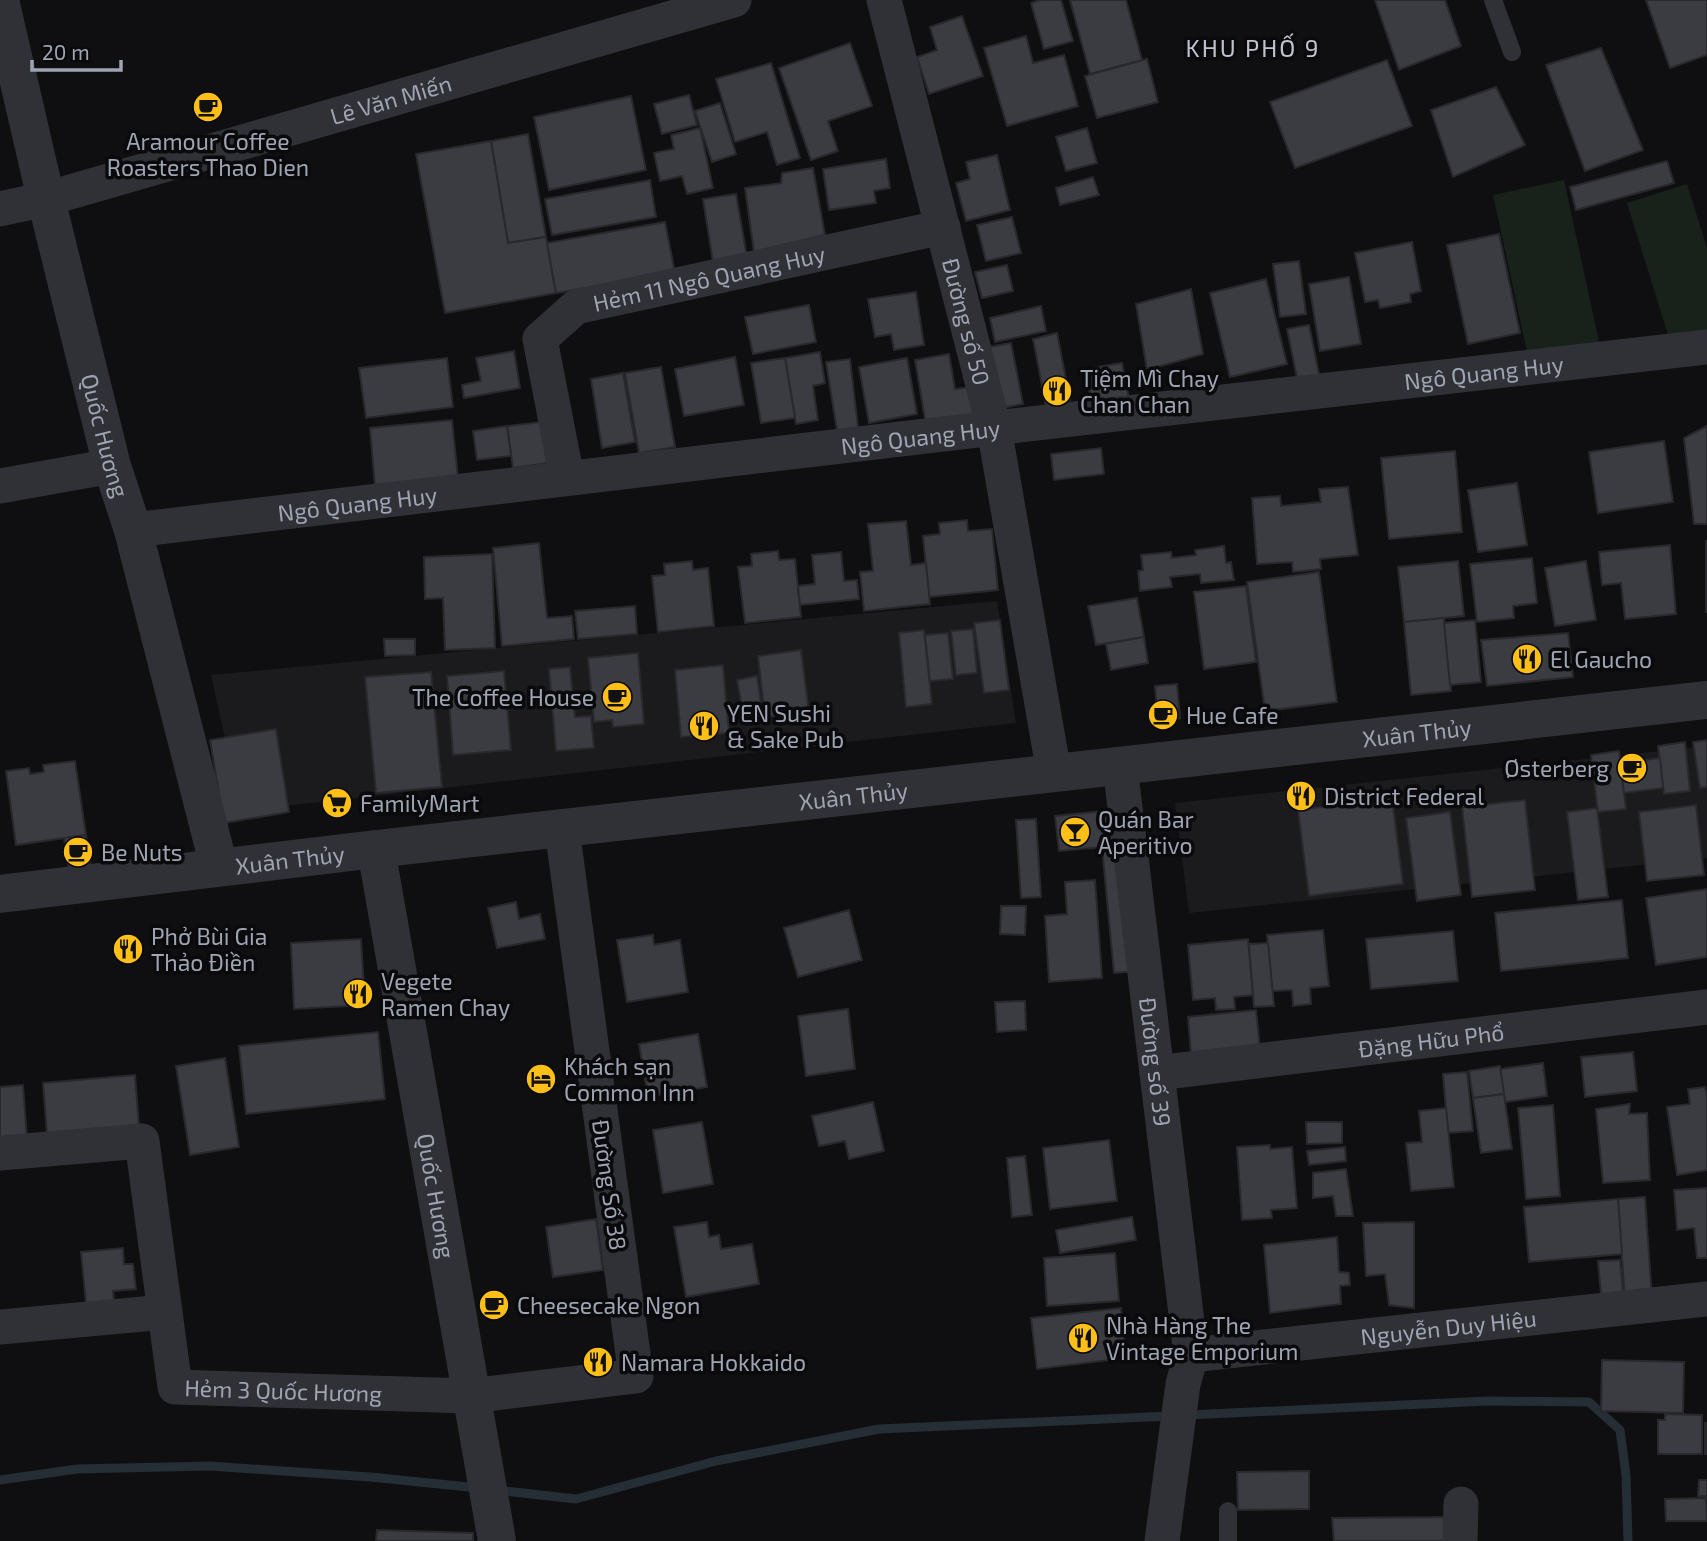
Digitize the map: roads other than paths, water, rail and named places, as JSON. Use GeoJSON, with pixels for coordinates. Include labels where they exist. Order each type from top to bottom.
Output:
{"type":"FeatureCollection","features":[{"type":"Feature","properties":{"kind":"street","name":"Quốc Hương"},"geometry":{"type":"LineString","coordinates":[[0,0],[112,466],[132,530],[219,867]]}},
{"type":"Feature","properties":{"kind":"street","name":"Lê Văn Miến"},"geometry":{"type":"LineString","coordinates":[[0,209],[46,199],[734,0]]}},
{"type":"Feature","properties":{"kind":"street","name":"Đường số 50"},"geometry":{"type":"LineString","coordinates":[[884,0],[994,428],[1054,773]]}},
{"type":"Feature","properties":{"kind":"street","name":"Hẻm 11 Ngô Quang Huy"},"geometry":{"type":"LineString","coordinates":[[567,478],[540,339],[576,307],[943,227]]}},
{"type":"Feature","properties":{"kind":"street","name":"Ngô Quang Huy"},"geometry":{"type":"LineString","coordinates":[[132,530],[1707,347]]}},
{"type":"Feature","properties":{"kind":"street"},"geometry":{"type":"LineString","coordinates":[[0,486],[112,466]]}},
{"type":"Feature","properties":{"kind":"street","name":"Xuân Thủy"},"geometry":{"type":"LineString","coordinates":[[0,894],[376,849],[1707,700]]}},
{"type":"Feature","properties":{"kind":"street","name":"Đường số 39"},"geometry":{"type":"LineString","coordinates":[[1120,765],[1157,1073],[1187,1370],[1162,1541]]}},
{"type":"Feature","properties":{"kind":"street","name":"Đường Số 38"},"geometry":{"type":"LineString","coordinates":[[470,1396],[636,1376],[562,828]]}},
{"type":"Feature","properties":{"kind":"street","name":"Quốc Hương"},"geometry":{"type":"LineString","coordinates":[[376,849],[495,1529]]}},
{"type":"Feature","properties":{"kind":"street","name":"Đặng Hữu Phổ"},"geometry":{"type":"LineString","coordinates":[[1157,1073],[1707,1007]]}},
{"type":"Feature","properties":{"kind":"street","name":"Hẻm 3 Quốc Hương"},"geometry":{"type":"LineString","coordinates":[[0,1153],[142,1141],[175,1387],[470,1396]]}},
{"type":"Feature","properties":{"kind":"street","name":"Nguyễn Duy Hiệu"},"geometry":{"type":"LineString","coordinates":[[1187,1370],[1707,1299]]}},
{"type":"Feature","properties":{"kind":"street"},"geometry":{"type":"LineString","coordinates":[[0,1327],[165,1312]]}},
{"type":"Feature","properties":{"kind":"street"},"geometry":{"type":"LineString","coordinates":[[1460,1541],[1461,1504]]}},
{"type":"Feature","properties":{"kind":"lane"},"geometry":{"type":"LineString","coordinates":[[1493,0],[1512,52]]}},
{"type":"Feature","properties":{"kind":"lane"},"geometry":{"type":"LineString","coordinates":[[1228,1511],[1228,1541]]}},
{"type":"Feature","properties":{"kind":"waterway"},"geometry":{"type":"LineString","coordinates":[[1188,1415],[1488,1401],[1589,1402],[1620,1430],[1626,1475],[1628,1541]]}},
{"type":"Feature","properties":{"kind":"waterway"},"geometry":{"type":"LineString","coordinates":[[496,1490],[576,1499],[716,1461],[879,1429],[1170,1416]]}},
{"type":"Feature","properties":{"kind":"waterway"},"geometry":{"type":"LineString","coordinates":[[0,1480],[77,1469],[210,1466],[479,1488]]}},
{"type":"Feature","properties":{"kind":"place","name":"Aramour Coffee Roasters Thao Dien"},"geometry":{"type":"Point","coordinates":[208,107]}},
{"type":"Feature","properties":{"kind":"place","name":"Tiệm Mì Chay Chan Chan"},"geometry":{"type":"Point","coordinates":[1057,391]}},
{"type":"Feature","properties":{"kind":"place","name":"El Gaucho"},"geometry":{"type":"Point","coordinates":[1527,659]}},
{"type":"Feature","properties":{"kind":"place","name":"The Coffee House"},"geometry":{"type":"Point","coordinates":[617,697]}},
{"type":"Feature","properties":{"kind":"place","name":"Hue Cafe"},"geometry":{"type":"Point","coordinates":[1163,715]}},
{"type":"Feature","properties":{"kind":"place","name":"YEN Sushi & Sake Pub"},"geometry":{"type":"Point","coordinates":[704,726]}},
{"type":"Feature","properties":{"kind":"place","name":"Østerberg"},"geometry":{"type":"Point","coordinates":[1632,768]}},
{"type":"Feature","properties":{"kind":"place","name":"District Federal"},"geometry":{"type":"Point","coordinates":[1301,796]}},
{"type":"Feature","properties":{"kind":"place","name":"FamilyMart"},"geometry":{"type":"Point","coordinates":[337,803]}},
{"type":"Feature","properties":{"kind":"place","name":"Quán Bar Aperitivo"},"geometry":{"type":"Point","coordinates":[1075,832]}},
{"type":"Feature","properties":{"kind":"place","name":"Be Nuts"},"geometry":{"type":"Point","coordinates":[78,852]}},
{"type":"Feature","properties":{"kind":"place","name":"Phở Bùi Gia Thảo Điền"},"geometry":{"type":"Point","coordinates":[128,949]}},
{"type":"Feature","properties":{"kind":"place","name":"Vegete Ramen Chay"},"geometry":{"type":"Point","coordinates":[358,994]}},
{"type":"Feature","properties":{"kind":"place","name":"Khách sạn Common Inn"},"geometry":{"type":"Point","coordinates":[541,1079]}},
{"type":"Feature","properties":{"kind":"place","name":"Cheesecake Ngon"},"geometry":{"type":"Point","coordinates":[494,1305]}},
{"type":"Feature","properties":{"kind":"place","name":"Nhà Hàng The Vintage Emporium"},"geometry":{"type":"Point","coordinates":[1083,1338]}},
{"type":"Feature","properties":{"kind":"place","name":"Namara Hokkaido"},"geometry":{"type":"Point","coordinates":[598,1362]}},
{"type":"Feature","properties":{"kind":"district","name":"KHU PHỐ 9"},"geometry":{"type":"Point","coordinates":[1253,47]}}]}
